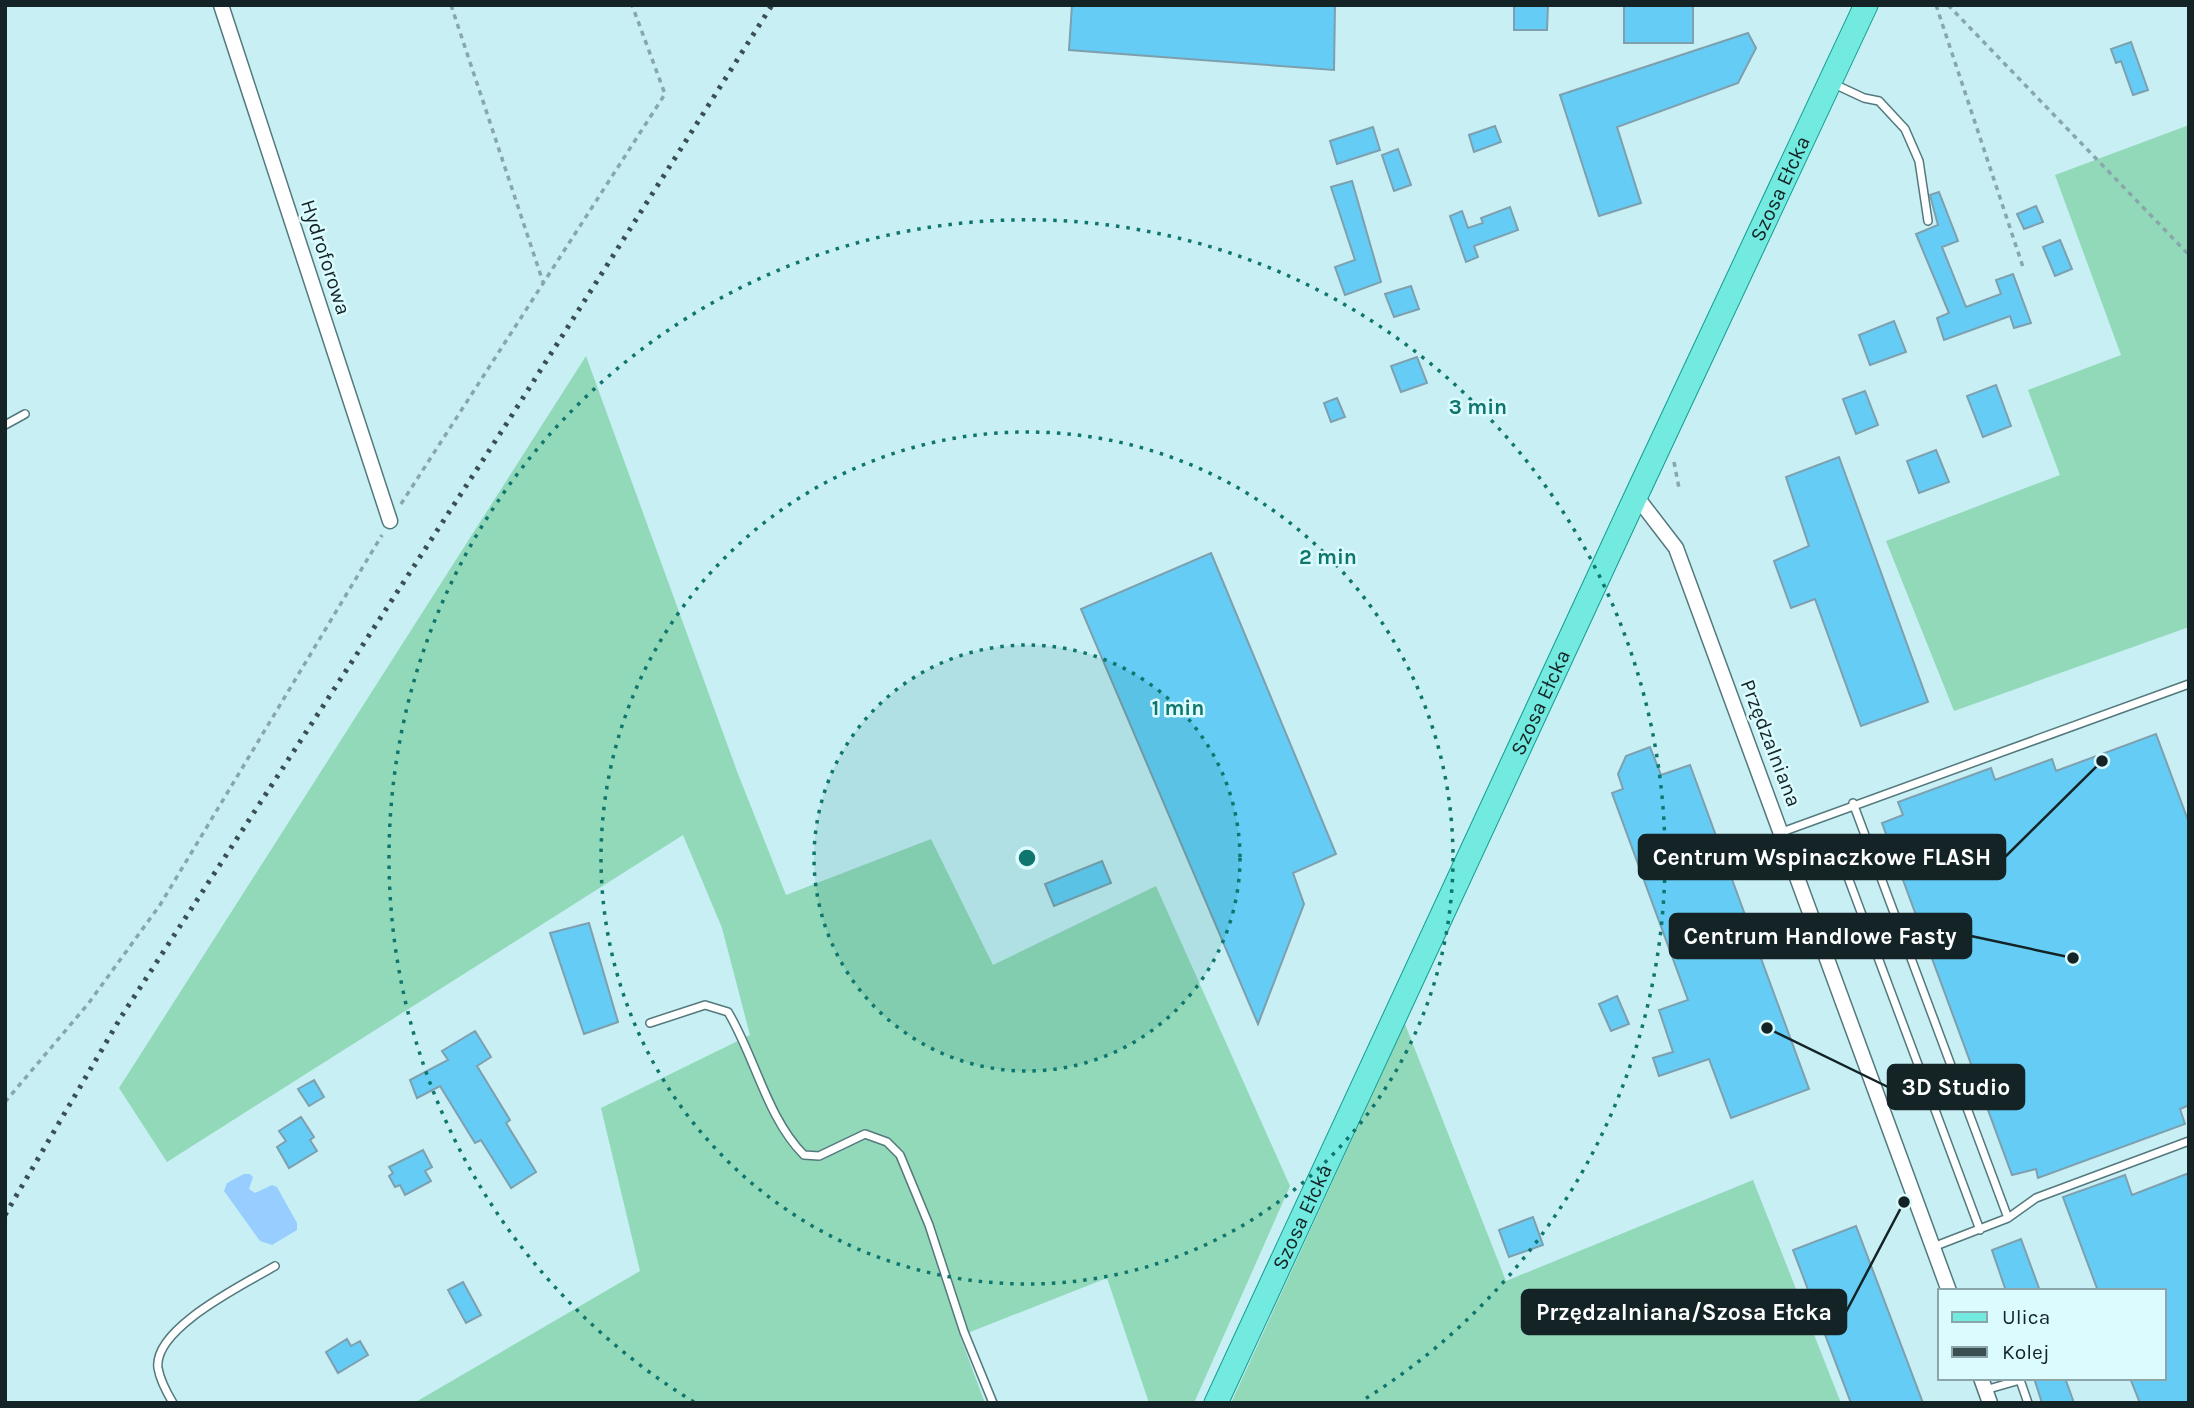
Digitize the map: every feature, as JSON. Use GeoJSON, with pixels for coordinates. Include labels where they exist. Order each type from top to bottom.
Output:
{"type":"FeatureCollection","features":[{"type":"Feature","properties":{"kind":"main road","name":"Szosa Ełcka"},"geometry":{"type":"LineString","coordinates":[[1216,1403],[1636,496],[1867,5]]}},
{"type":"Feature","properties":{"kind":"street","name":"Hydroforowa"},"geometry":{"type":"LineString","coordinates":[[221,5],[390,521]]}},
{"type":"Feature","properties":{"kind":"street","name":"Przędzalniana"},"geometry":{"type":"LineString","coordinates":[[1636,496],[1676,548],[1948,1289]]}},
{"type":"Feature","properties":{"kind":"lane"},"geometry":{"type":"LineString","coordinates":[[1830,82],[1879,102],[1905,129],[1919,162],[1928,221]]}},
{"type":"Feature","properties":{"kind":"lane"},"geometry":{"type":"LineString","coordinates":[[5,425],[25,414]]}},
{"type":"Feature","properties":{"kind":"lane"},"geometry":{"type":"LineString","coordinates":[[1782,832],[1853,803],[2189,684]]}},
{"type":"Feature","properties":{"kind":"lane"},"geometry":{"type":"LineString","coordinates":[[1853,803],[2008,1219]]}},
{"type":"Feature","properties":{"kind":"lane"},"geometry":{"type":"LineString","coordinates":[[1871,854],[1843,864],[1980,1230]]}},
{"type":"Feature","properties":{"kind":"lane"},"geometry":{"type":"LineString","coordinates":[[650,1023],[705,1005],[728,1012],[743,1038],[788,1139],[804,1155],[819,1156],[865,1135],[887,1142],[900,1155],[929,1225],[964,1332],[993,1403]]}},
{"type":"Feature","properties":{"kind":"lane"},"geometry":{"type":"LineString","coordinates":[[1933,1247],[2008,1219],[2036,1198],[2189,1141]]}},
{"type":"Feature","properties":{"kind":"lane"},"geometry":{"type":"LineString","coordinates":[[173,1403],[158,1368],[164,1343],[191,1317],[275,1266]]}},
{"type":"Feature","properties":{"kind":"lane"},"geometry":{"type":"LineString","coordinates":[[1986,1390],[2020,1380],[2028,1403]]}},
{"type":"Feature","properties":{"kind":"path"},"geometry":{"type":"LineString","coordinates":[[451,5],[543,282]]}},
{"type":"Feature","properties":{"kind":"path"},"geometry":{"type":"LineString","coordinates":[[5,1102],[88,1004],[160,905],[390,521],[664,94],[632,5]]}},
{"type":"Feature","properties":{"kind":"path"},"geometry":{"type":"LineString","coordinates":[[1936,5],[2024,270]]}},
{"type":"Feature","properties":{"kind":"path"},"geometry":{"type":"LineString","coordinates":[[1948,5],[2189,256]]}},
{"type":"Feature","properties":{"kind":"green space"},"geometry":{"type":"Polygon","coordinates":[[[2189,125],[2189,627],[1954,711],[1886,541],[2060,475],[2028,390],[2121,355],[2055,175],[2189,125]]]}},
{"type":"Feature","properties":{"kind":"green space"},"geometry":{"type":"Polygon","coordinates":[[[586,356],[738,774],[786,895],[931,839],[993,965],[1156,886],[1290,1186],[1194,1403],[1149,1403],[1107,1278],[960,1336],[985,1403],[414,1403],[640,1271],[601,1108],[750,1035],[722,928],[683,835],[167,1162],[119,1088],[586,356]]]}},
{"type":"Feature","properties":{"kind":"green space"},"geometry":{"type":"Polygon","coordinates":[[[1405,1024],[1506,1281],[1753,1180],[1841,1403],[1231,1403],[1405,1024]]]}},
{"type":"Feature","properties":{"kind":"water"},"geometry":{"type":"Polygon","coordinates":[[[244,1174],[253,1177],[249,1189],[255,1193],[272,1185],[277,1187],[297,1223],[297,1230],[272,1245],[260,1241],[224,1191],[227,1183],[244,1174]]]}},
{"type":"Feature","properties":{"kind":"building"},"geometry":{"type":"Polygon","coordinates":[[[1072,5],[1335,5],[1334,70],[1069,50],[1072,5]]]}},
{"type":"Feature","properties":{"kind":"building"},"geometry":{"type":"Polygon","coordinates":[[[1514,5],[1548,5],[1547,30],[1514,30],[1514,5]]]}},
{"type":"Feature","properties":{"kind":"building"},"geometry":{"type":"Polygon","coordinates":[[[1624,5],[1693,5],[1693,43],[1624,43],[1624,5]]]}},
{"type":"Feature","properties":{"kind":"building"},"geometry":{"type":"Polygon","coordinates":[[[1748,33],[1756,48],[1738,83],[1617,127],[1641,203],[1599,216],[1560,95],[1748,33]]]}},
{"type":"Feature","properties":{"kind":"building"},"geometry":{"type":"Polygon","coordinates":[[[2131,42],[2148,90],[2133,95],[2121,61],[2116,63],[2111,49],[2131,42]]]}},
{"type":"Feature","properties":{"kind":"building"},"geometry":{"type":"Polygon","coordinates":[[[1495,126],[1501,142],[1474,152],[1469,135],[1495,126]]]}},
{"type":"Feature","properties":{"kind":"building"},"geometry":{"type":"Polygon","coordinates":[[[1373,127],[1380,150],[1337,164],[1330,141],[1373,127]]]}},
{"type":"Feature","properties":{"kind":"building"},"geometry":{"type":"Polygon","coordinates":[[[1398,149],[1411,185],[1394,191],[1382,155],[1398,149]]]}},
{"type":"Feature","properties":{"kind":"building"},"geometry":{"type":"Polygon","coordinates":[[[1352,181],[1381,282],[1345,295],[1335,267],[1355,260],[1331,187],[1352,181]]]}},
{"type":"Feature","properties":{"kind":"building"},"geometry":{"type":"Polygon","coordinates":[[[1939,192],[1958,241],[1942,247],[1966,307],[2001,294],[1996,280],[2013,274],[2031,323],[2014,328],[2010,316],[1944,340],[1937,318],[1949,313],[1916,234],[1938,225],[1930,195],[1939,192]]]}},
{"type":"Feature","properties":{"kind":"building"},"geometry":{"type":"Polygon","coordinates":[[[2036,206],[2043,222],[2024,229],[2017,214],[2036,206]]]}},
{"type":"Feature","properties":{"kind":"building"},"geometry":{"type":"Polygon","coordinates":[[[1510,207],[1518,230],[1474,246],[1478,257],[1466,262],[1450,216],[1462,211],[1468,228],[1483,223],[1481,218],[1510,207]]]}},
{"type":"Feature","properties":{"kind":"building"},"geometry":{"type":"Polygon","coordinates":[[[2060,240],[2072,269],[2055,276],[2043,247],[2060,240]]]}},
{"type":"Feature","properties":{"kind":"building"},"geometry":{"type":"Polygon","coordinates":[[[1411,286],[1419,309],[1394,317],[1385,294],[1411,286]]]}},
{"type":"Feature","properties":{"kind":"building"},"geometry":{"type":"Polygon","coordinates":[[[1894,321],[1906,352],[1870,365],[1859,335],[1894,321]]]}},
{"type":"Feature","properties":{"kind":"building"},"geometry":{"type":"Polygon","coordinates":[[[1417,357],[1427,383],[1401,392],[1391,366],[1417,357]]]}},
{"type":"Feature","properties":{"kind":"building"},"geometry":{"type":"Polygon","coordinates":[[[1996,385],[2011,426],[1983,437],[1967,396],[1996,385]]]}},
{"type":"Feature","properties":{"kind":"building"},"geometry":{"type":"Polygon","coordinates":[[[1865,391],[1878,425],[1856,434],[1843,399],[1865,391]]]}},
{"type":"Feature","properties":{"kind":"building"},"geometry":{"type":"Polygon","coordinates":[[[1337,398],[1345,417],[1331,422],[1324,403],[1337,398]]]}},
{"type":"Feature","properties":{"kind":"building"},"geometry":{"type":"Polygon","coordinates":[[[1936,450],[1949,482],[1919,493],[1907,461],[1936,450]]]}},
{"type":"Feature","properties":{"kind":"building"},"geometry":{"type":"Polygon","coordinates":[[[1839,457],[1928,702],[1861,726],[1815,599],[1791,608],[1774,561],[1809,546],[1786,477],[1839,457]]]}},
{"type":"Feature","properties":{"kind":"building"},"geometry":{"type":"Polygon","coordinates":[[[1211,553],[1336,854],[1293,873],[1304,904],[1258,1024],[1081,609],[1211,553]]]}},
{"type":"Feature","properties":{"kind":"building"},"geometry":{"type":"Polygon","coordinates":[[[2156,734],[2189,823],[2189,1105],[2180,1109],[2185,1124],[2038,1178],[2036,1169],[2012,1175],[1882,823],[1903,815],[1898,802],[1991,768],[1995,780],[2052,759],[2056,771],[2156,734]]]}},
{"type":"Feature","properties":{"kind":"building"},"geometry":{"type":"Polygon","coordinates":[[[1650,747],[1661,775],[1690,765],[1809,1089],[1731,1118],[1709,1059],[1659,1076],[1653,1058],[1673,1052],[1659,1010],[1688,1000],[1612,793],[1623,789],[1618,774],[1626,756],[1650,747]]]}},
{"type":"Feature","properties":{"kind":"building"},"geometry":{"type":"Polygon","coordinates":[[[1102,861],[1111,883],[1054,906],[1045,884],[1102,861]]]}},
{"type":"Feature","properties":{"kind":"building"},"geometry":{"type":"Polygon","coordinates":[[[589,923],[618,1022],[584,1034],[550,933],[589,923]]]}},
{"type":"Feature","properties":{"kind":"building"},"geometry":{"type":"Polygon","coordinates":[[[1617,996],[1629,1024],[1611,1031],[1599,1004],[1617,996]]]}},
{"type":"Feature","properties":{"kind":"building"},"geometry":{"type":"Polygon","coordinates":[[[475,1031],[491,1057],[477,1066],[510,1120],[506,1123],[536,1172],[511,1188],[481,1140],[475,1143],[440,1086],[417,1098],[410,1080],[448,1060],[442,1051],[475,1031]]]}},
{"type":"Feature","properties":{"kind":"building"},"geometry":{"type":"Polygon","coordinates":[[[314,1080],[324,1097],[309,1106],[298,1089],[314,1080]]]}},
{"type":"Feature","properties":{"kind":"building"},"geometry":{"type":"Polygon","coordinates":[[[301,1117],[314,1137],[310,1140],[317,1151],[289,1168],[277,1147],[286,1141],[279,1131],[301,1117]]]}},
{"type":"Feature","properties":{"kind":"building"},"geometry":{"type":"Polygon","coordinates":[[[423,1150],[432,1167],[425,1171],[431,1181],[405,1195],[400,1185],[395,1187],[389,1176],[393,1173],[389,1167],[423,1150]]]}},
{"type":"Feature","properties":{"kind":"building"},"geometry":{"type":"Polygon","coordinates":[[[2189,1173],[2189,1403],[2140,1403],[2131,1380],[2166,1380],[2166,1289],[2097,1289],[2063,1197],[2125,1175],[2132,1195],[2189,1173]]]}},
{"type":"Feature","properties":{"kind":"building"},"geometry":{"type":"Polygon","coordinates":[[[1533,1217],[1543,1245],[1509,1257],[1499,1230],[1533,1217]]]}},
{"type":"Feature","properties":{"kind":"building"},"geometry":{"type":"Polygon","coordinates":[[[1856,1226],[1923,1403],[1851,1403],[1793,1250],[1856,1226]]]}},
{"type":"Feature","properties":{"kind":"building"},"geometry":{"type":"Polygon","coordinates":[[[2021,1239],[2039,1289],[2005,1289],[1992,1250],[2021,1239]]]}},
{"type":"Feature","properties":{"kind":"building"},"geometry":{"type":"Polygon","coordinates":[[[463,1282],[481,1315],[466,1323],[448,1290],[463,1282]]]}},
{"type":"Feature","properties":{"kind":"building"},"geometry":{"type":"Polygon","coordinates":[[[347,1339],[351,1346],[360,1341],[368,1355],[338,1373],[326,1352],[347,1339]]]}},
{"type":"Feature","properties":{"kind":"building"},"geometry":{"type":"Polygon","coordinates":[[[2035,1380],[2066,1380],[2074,1403],[2042,1403],[2035,1380]]]}},
{"type":"Feature","properties":{"kind":"railway"},"geometry":{"type":"LineString","coordinates":[[5,1215],[121,1017],[507,423],[772,5]]}},
{"type":"Feature","properties":{"kind":"place","name":"Centrum Wspinaczkowe FLASH"},"geometry":{"type":"Point","coordinates":[2102,761]}},
{"type":"Feature","properties":{"kind":"place","name":"Centrum Handlowe Fasty"},"geometry":{"type":"Point","coordinates":[2073,958]}},
{"type":"Feature","properties":{"kind":"place","name":"3D Studio"},"geometry":{"type":"Point","coordinates":[1767,1028]}},
{"type":"Feature","properties":{"kind":"place","name":"Przędzalniana/Szosa Ełcka"},"geometry":{"type":"Point","coordinates":[1904,1202]}}]}
